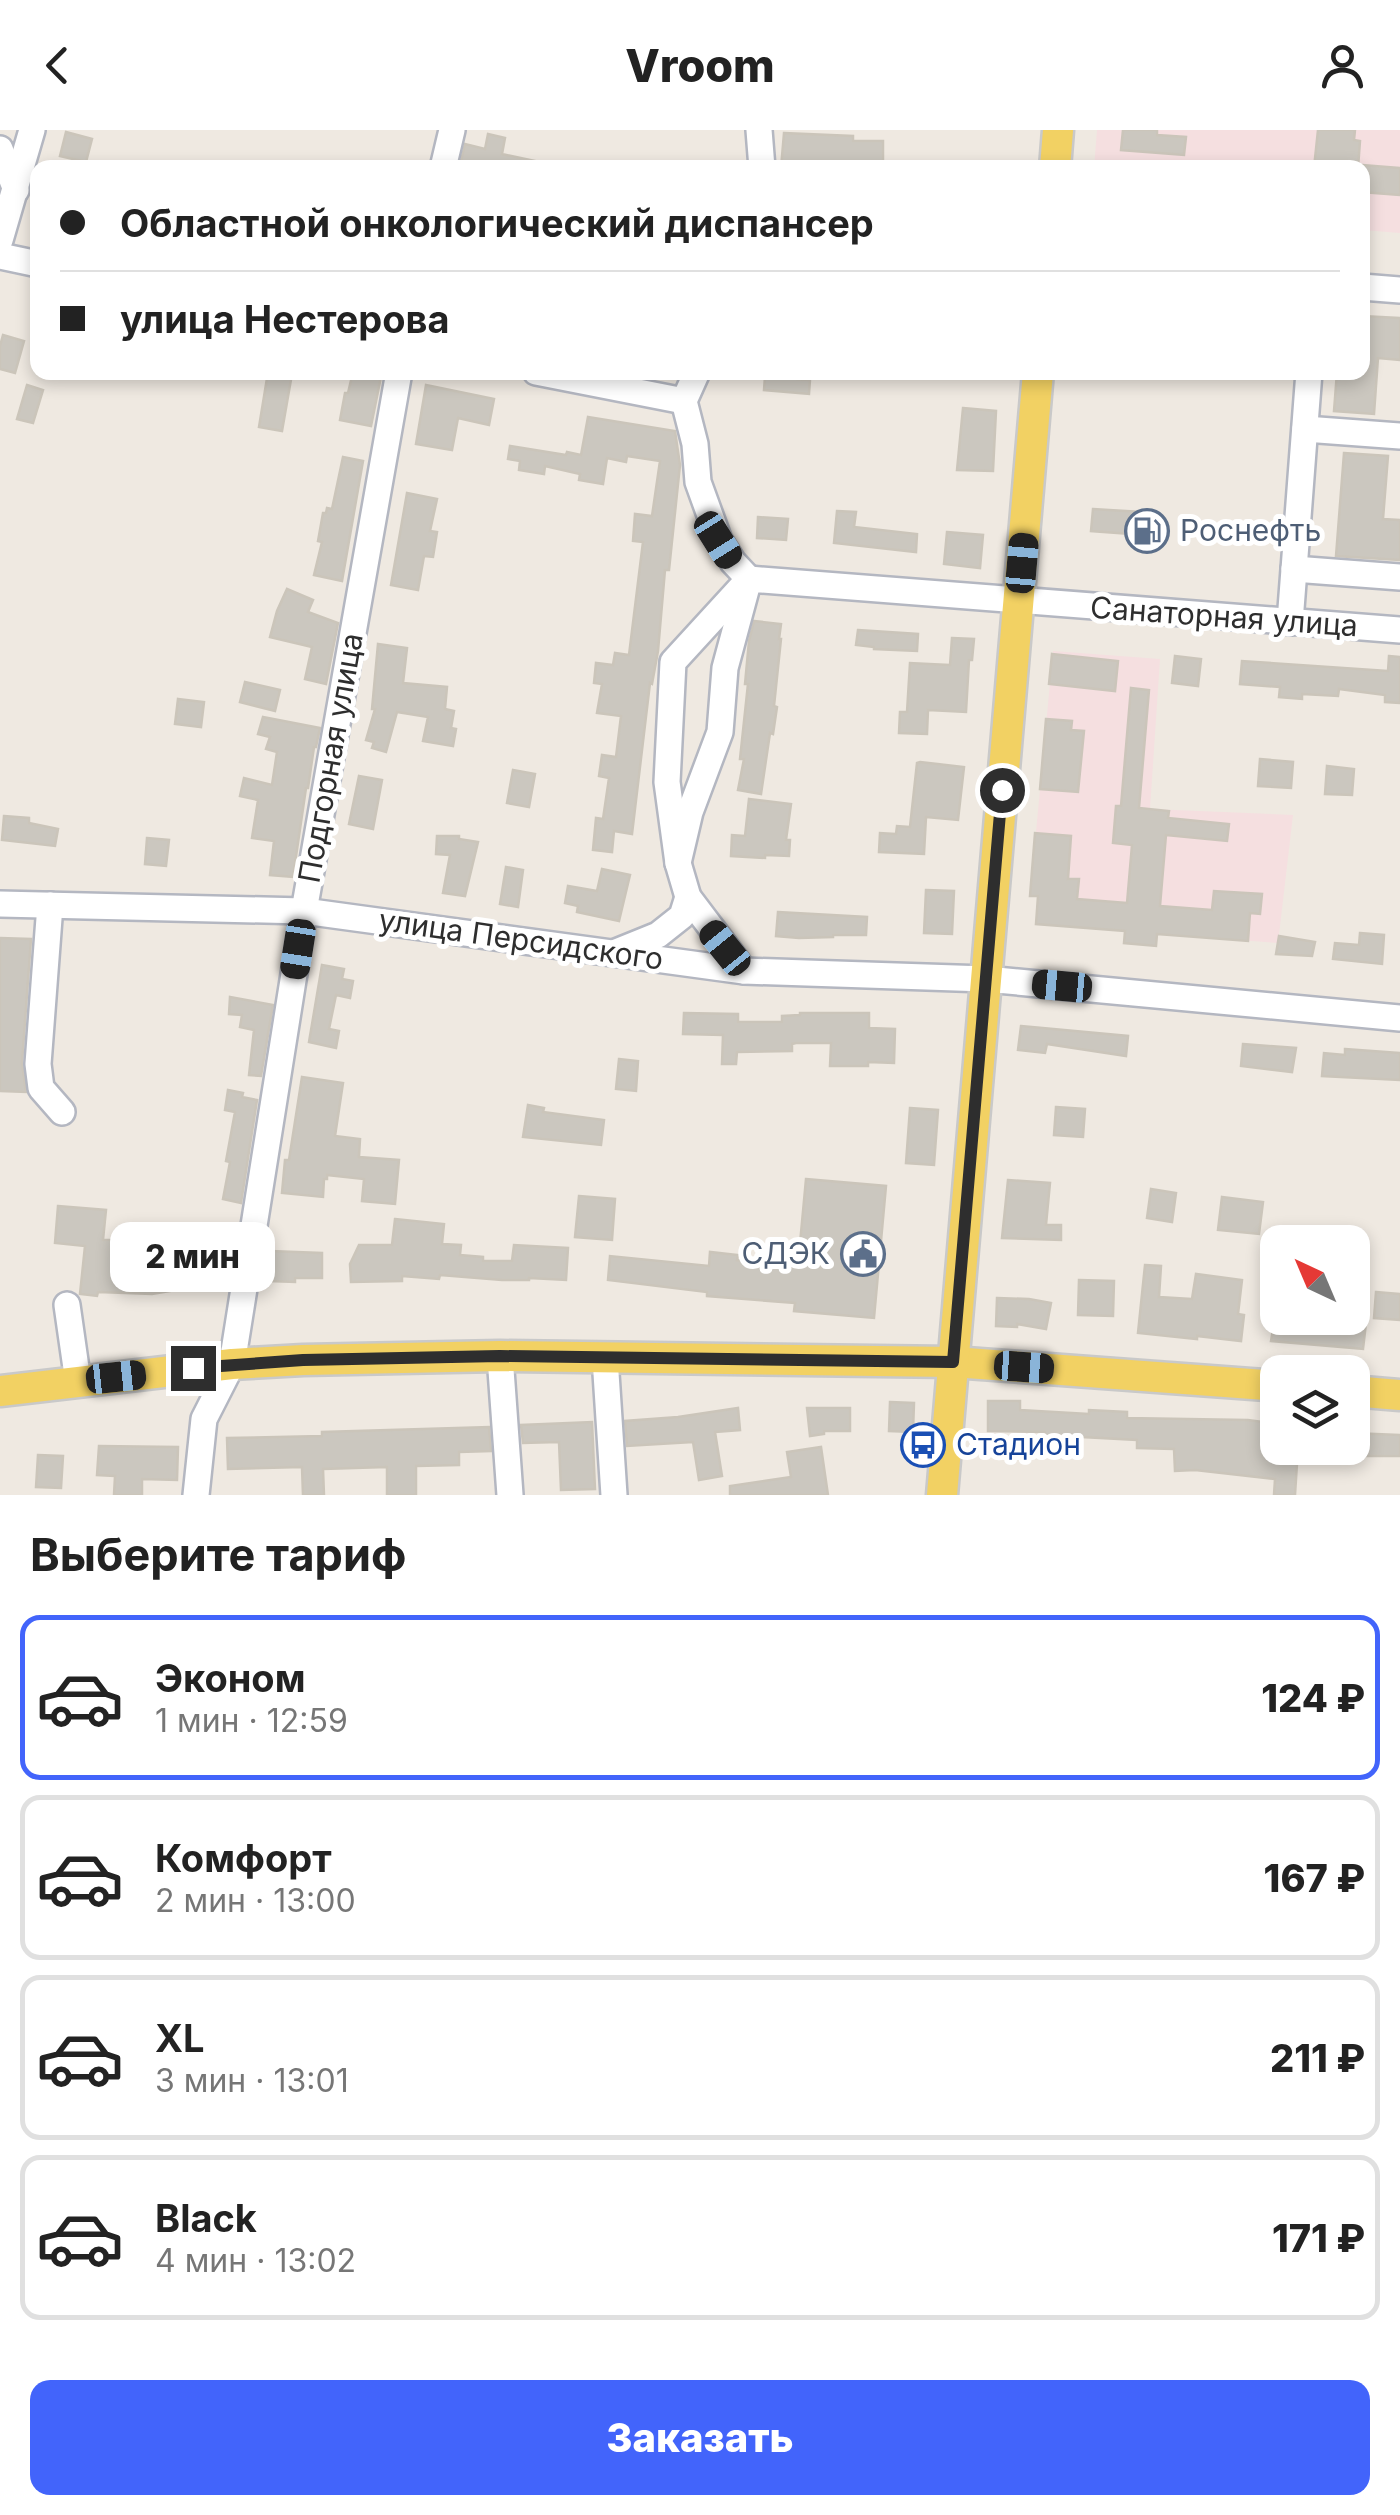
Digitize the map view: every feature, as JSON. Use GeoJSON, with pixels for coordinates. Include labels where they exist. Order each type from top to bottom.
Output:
{"type":"FeatureCollection","features":[{"type":"Feature","properties":{"kind":"main road"},"geometry":{"type":"LineString","coordinates":[[1056,160],[1058,130]]}},
{"type":"Feature","properties":{"kind":"main road"},"geometry":{"type":"LineString","coordinates":[[942,1495],[1037,380]]}},
{"type":"Feature","properties":{"kind":"main road"},"geometry":{"type":"LineString","coordinates":[[0,1390],[232,1364],[500,1356],[953,1362],[1260,1385]]}},
{"type":"Feature","properties":{"kind":"main road"},"geometry":{"type":"LineString","coordinates":[[1370,1392],[1400,1395]]}},
{"type":"Feature","properties":{"kind":"street"},"geometry":{"type":"LineString","coordinates":[[0,240],[32,130]]}},
{"type":"Feature","properties":{"kind":"street"},"geometry":{"type":"LineString","coordinates":[[446,160],[452,130]]}},
{"type":"Feature","properties":{"kind":"street"},"geometry":{"type":"LineString","coordinates":[[759,130],[761,160]]}},
{"type":"Feature","properties":{"kind":"street"},"geometry":{"type":"LineString","coordinates":[[0,149],[16,190]]}},
{"type":"Feature","properties":{"kind":"street"},"geometry":{"type":"LineString","coordinates":[[0,256],[30,262]]}},
{"type":"Feature","properties":{"kind":"street"},"geometry":{"type":"LineString","coordinates":[[1370,288],[1400,290]]}},
{"type":"Feature","properties":{"kind":"street","name":"Подгорная улица"},"geometry":{"type":"LineString","coordinates":[[196,1495],[204,1419],[232,1364],[304,911],[398,380]]}},
{"type":"Feature","properties":{"kind":"street"},"geometry":{"type":"LineString","coordinates":[[577,380],[684,401]]}},
{"type":"Feature","properties":{"kind":"street"},"geometry":{"type":"LineString","coordinates":[[693,380],[684,401],[695,444],[698,482],[718,540],[732,562],[749,578]]}},
{"type":"Feature","properties":{"kind":"street"},"geometry":{"type":"LineString","coordinates":[[1290,622],[1309,380]]}},
{"type":"Feature","properties":{"kind":"street"},"geometry":{"type":"LineString","coordinates":[[1305,429],[1400,436]]}},
{"type":"Feature","properties":{"kind":"street"},"geometry":{"type":"LineString","coordinates":[[1294,570],[1400,577]]}},
{"type":"Feature","properties":{"kind":"street"},"geometry":{"type":"LineString","coordinates":[[744,970],[688,898],[678,863],[667,782],[673,662],[749,578]]}},
{"type":"Feature","properties":{"kind":"street"},"geometry":{"type":"LineString","coordinates":[[678,863],[690,812],[720,732],[725,668],[749,578]]}},
{"type":"Feature","properties":{"kind":"street","name":"Санаторная улица"},"geometry":{"type":"LineString","coordinates":[[749,578],[1400,630]]}},
{"type":"Feature","properties":{"kind":"street"},"geometry":{"type":"LineString","coordinates":[[615,953],[658,935],[682,916],[688,898]]}},
{"type":"Feature","properties":{"kind":"street","name":"улица Персидского"},"geometry":{"type":"LineString","coordinates":[[0,904],[304,911],[744,970],[986,980],[1400,1018]]}},
{"type":"Feature","properties":{"kind":"street"},"geometry":{"type":"LineString","coordinates":[[50,905],[38,1064],[41,1088],[62,1112]]}},
{"type":"Feature","properties":{"kind":"street"},"geometry":{"type":"LineString","coordinates":[[67,1305],[78,1382]]}},
{"type":"Feature","properties":{"kind":"street"},"geometry":{"type":"LineString","coordinates":[[500,1356],[510,1495]]}},
{"type":"Feature","properties":{"kind":"street"},"geometry":{"type":"LineString","coordinates":[[605,1358],[614,1495]]}},
{"type":"Feature","properties":{"kind":"shaded area"},"geometry":{"type":"Polygon","coordinates":[[[1097,130],[1400,130],[1400,233],[1370,231],[1370,160],[1095,160],[1097,130]]]}},
{"type":"Feature","properties":{"kind":"shaded area"},"geometry":{"type":"Polygon","coordinates":[[[1053,651],[1160,659],[1150,809],[1293,815],[1278,943],[1158,934],[1156,946],[1124,943],[1124,931],[1036,924],[1038,897],[1030,896],[1053,651]]]}},
{"type":"Feature","properties":{"kind":"building"},"geometry":{"type":"Polygon","coordinates":[[[1123,130],[1157,130],[1157,135],[1186,137],[1184,155],[1121,150],[1123,130]]]}},
{"type":"Feature","properties":{"kind":"building"},"geometry":{"type":"Polygon","coordinates":[[[1318,130],[1355,130],[1354,140],[1360,141],[1359,160],[1315,160],[1318,130]]]}},
{"type":"Feature","properties":{"kind":"building"},"geometry":{"type":"Polygon","coordinates":[[[66,132],[92,139],[87,160],[60,156],[66,132]]]}},
{"type":"Feature","properties":{"kind":"building"},"geometry":{"type":"Polygon","coordinates":[[[784,133],[883,141],[883,160],[782,160],[784,133]]]}},
{"type":"Feature","properties":{"kind":"building"},"geometry":{"type":"Polygon","coordinates":[[[488,134],[505,138],[502,154],[530,160],[461,160],[465,144],[485,149],[488,134]]]}},
{"type":"Feature","properties":{"kind":"building"},"geometry":{"type":"Polygon","coordinates":[[[1370,166],[1400,168],[1400,195],[1370,193],[1370,166]]]}},
{"type":"Feature","properties":{"kind":"building"},"geometry":{"type":"Polygon","coordinates":[[[1370,316],[1400,318],[1400,360],[1378,358],[1374,414],[1334,411],[1336,380],[1370,380],[1370,316]]]}},
{"type":"Feature","properties":{"kind":"building"},"geometry":{"type":"Polygon","coordinates":[[[3,335],[24,341],[15,373],[0,369],[3,335]]]}},
{"type":"Feature","properties":{"kind":"building"},"geometry":{"type":"Polygon","coordinates":[[[267,380],[291,380],[282,431],[259,427],[267,380]]]}},
{"type":"Feature","properties":{"kind":"building"},"geometry":{"type":"Polygon","coordinates":[[[351,380],[380,380],[371,426],[340,420],[351,380]]]}},
{"type":"Feature","properties":{"kind":"building"},"geometry":{"type":"Polygon","coordinates":[[[765,380],[810,380],[809,394],[764,390],[765,380]]]}},
{"type":"Feature","properties":{"kind":"building"},"geometry":{"type":"Polygon","coordinates":[[[27,385],[43,390],[33,423],[17,419],[27,385]]]}},
{"type":"Feature","properties":{"kind":"building"},"geometry":{"type":"Polygon","coordinates":[[[426,385],[494,399],[489,425],[458,418],[452,450],[416,444],[426,385]]]}},
{"type":"Feature","properties":{"kind":"building"},"geometry":{"type":"Polygon","coordinates":[[[963,408],[996,411],[993,471],[957,470],[963,408]]]}},
{"type":"Feature","properties":{"kind":"building"},"geometry":{"type":"Polygon","coordinates":[[[588,417],[675,431],[680,465],[632,834],[614,831],[612,852],[593,850],[596,818],[603,819],[609,778],[599,776],[602,755],[616,757],[621,716],[597,713],[602,684],[594,683],[596,663],[613,665],[615,653],[629,655],[643,542],[633,541],[635,514],[652,516],[660,461],[627,456],[626,462],[607,458],[603,484],[579,480],[580,474],[545,466],[544,474],[519,470],[520,461],[508,459],[510,446],[581,455],[588,417]]]}},
{"type":"Feature","properties":{"kind":"building"},"geometry":{"type":"Polygon","coordinates":[[[1344,453],[1388,456],[1383,519],[1400,520],[1400,560],[1336,556],[1344,453]]]}},
{"type":"Feature","properties":{"kind":"building"},"geometry":{"type":"Polygon","coordinates":[[[343,457],[363,461],[342,581],[314,575],[322,542],[318,541],[323,513],[332,509],[343,457]]]}},
{"type":"Feature","properties":{"kind":"building"},"geometry":{"type":"Polygon","coordinates":[[[407,493],[437,499],[430,531],[437,532],[433,557],[424,556],[418,590],[391,585],[407,493]]]}},
{"type":"Feature","properties":{"kind":"building"},"geometry":{"type":"Polygon","coordinates":[[[1093,509],[1158,513],[1157,536],[1091,531],[1093,509]]]}},
{"type":"Feature","properties":{"kind":"building"},"geometry":{"type":"Polygon","coordinates":[[[837,511],[856,512],[854,527],[917,534],[916,552],[834,543],[837,511]]]}},
{"type":"Feature","properties":{"kind":"building"},"geometry":{"type":"Polygon","coordinates":[[[758,517],[788,519],[786,540],[757,538],[758,517]]]}},
{"type":"Feature","properties":{"kind":"building"},"geometry":{"type":"Polygon","coordinates":[[[947,532],[983,535],[980,568],[944,564],[947,532]]]}},
{"type":"Feature","properties":{"kind":"building"},"geometry":{"type":"Polygon","coordinates":[[[287,589],[313,600],[308,612],[338,623],[326,684],[305,679],[312,647],[270,637],[287,589]]]}},
{"type":"Feature","properties":{"kind":"building"},"geometry":{"type":"Polygon","coordinates":[[[754,621],[781,624],[774,706],[777,707],[761,794],[738,790],[744,759],[740,759],[749,641],[754,621]]]}},
{"type":"Feature","properties":{"kind":"building"},"geometry":{"type":"Polygon","coordinates":[[[858,630],[918,634],[917,651],[856,645],[858,630]]]}},
{"type":"Feature","properties":{"kind":"building"},"geometry":{"type":"Polygon","coordinates":[[[952,638],[974,639],[966,712],[928,710],[927,734],[899,733],[900,712],[907,712],[910,663],[950,665],[952,638]]]}},
{"type":"Feature","properties":{"kind":"building"},"geometry":{"type":"Polygon","coordinates":[[[378,644],[407,648],[403,683],[447,687],[445,709],[454,711],[451,728],[456,729],[453,746],[423,741],[428,717],[397,712],[386,752],[372,748],[374,742],[366,740],[375,709],[378,644]]]}},
{"type":"Feature","properties":{"kind":"building"},"geometry":{"type":"Polygon","coordinates":[[[1052,654],[1118,661],[1115,691],[1049,684],[1052,654]]]}},
{"type":"Feature","properties":{"kind":"building"},"geometry":{"type":"Polygon","coordinates":[[[1175,656],[1201,659],[1198,686],[1172,683],[1175,656]]]}},
{"type":"Feature","properties":{"kind":"building"},"geometry":{"type":"Polygon","coordinates":[[[1389,656],[1400,657],[1400,703],[1385,702],[1385,695],[1339,689],[1338,696],[1279,697],[1280,687],[1240,684],[1242,661],[1388,671],[1389,656]]]}},
{"type":"Feature","properties":{"kind":"building"},"geometry":{"type":"Polygon","coordinates":[[[245,682],[280,690],[275,711],[240,702],[245,682]]]}},
{"type":"Feature","properties":{"kind":"building"},"geometry":{"type":"Polygon","coordinates":[[[1131,688],[1149,690],[1139,808],[1169,811],[1168,818],[1229,824],[1227,841],[1166,835],[1160,906],[1212,910],[1214,891],[1262,894],[1260,914],[1250,913],[1248,941],[1157,934],[1156,946],[1124,943],[1125,931],[1036,924],[1038,896],[1030,896],[1035,833],[1071,836],[1068,879],[1079,879],[1077,899],[1127,903],[1132,845],[1113,843],[1116,806],[1121,806],[1131,688]]]}},
{"type":"Feature","properties":{"kind":"building"},"geometry":{"type":"Polygon","coordinates":[[[178,699],[204,702],[201,727],[175,724],[178,699]]]}},
{"type":"Feature","properties":{"kind":"building"},"geometry":{"type":"Polygon","coordinates":[[[263,717],[320,728],[306,788],[293,877],[270,875],[274,841],[252,838],[258,800],[240,796],[244,778],[272,785],[277,752],[266,749],[270,737],[258,734],[263,717]]]}},
{"type":"Feature","properties":{"kind":"building"},"geometry":{"type":"Polygon","coordinates":[[[1046,719],[1072,721],[1071,730],[1084,731],[1078,792],[1040,789],[1046,719]]]}},
{"type":"Feature","properties":{"kind":"building"},"geometry":{"type":"Polygon","coordinates":[[[1260,759],[1293,762],[1291,788],[1258,786],[1260,759]]]}},
{"type":"Feature","properties":{"kind":"building"},"geometry":{"type":"Polygon","coordinates":[[[920,762],[964,767],[958,820],[926,817],[924,854],[879,852],[880,833],[896,834],[897,826],[910,827],[920,762]]]}},
{"type":"Feature","properties":{"kind":"building"},"geometry":{"type":"Polygon","coordinates":[[[1327,766],[1354,769],[1352,795],[1325,794],[1327,766]]]}},
{"type":"Feature","properties":{"kind":"building"},"geometry":{"type":"Polygon","coordinates":[[[513,770],[535,774],[529,807],[507,803],[513,770]]]}},
{"type":"Feature","properties":{"kind":"building"},"geometry":{"type":"Polygon","coordinates":[[[359,776],[382,780],[373,829],[349,824],[359,776]]]}},
{"type":"Feature","properties":{"kind":"building"},"geometry":{"type":"Polygon","coordinates":[[[749,799],[791,804],[786,840],[790,840],[789,856],[731,856],[732,835],[745,836],[749,799]]]}},
{"type":"Feature","properties":{"kind":"building"},"geometry":{"type":"Polygon","coordinates":[[[4,816],[29,818],[29,823],[58,829],[55,846],[2,840],[4,816]]]}},
{"type":"Feature","properties":{"kind":"building"},"geometry":{"type":"Polygon","coordinates":[[[437,836],[459,836],[478,842],[465,896],[443,893],[450,855],[436,854],[437,836]]]}},
{"type":"Feature","properties":{"kind":"building"},"geometry":{"type":"Polygon","coordinates":[[[147,838],[169,840],[166,866],[145,864],[147,838]]]}},
{"type":"Feature","properties":{"kind":"building"},"geometry":{"type":"Polygon","coordinates":[[[506,867],[523,870],[518,907],[500,904],[506,867]]]}},
{"type":"Feature","properties":{"kind":"building"},"geometry":{"type":"Polygon","coordinates":[[[602,869],[630,875],[619,921],[577,912],[578,906],[565,903],[568,886],[597,891],[602,869]]]}},
{"type":"Feature","properties":{"kind":"building"},"geometry":{"type":"Polygon","coordinates":[[[926,890],[954,891],[952,934],[924,933],[926,890]]]}},
{"type":"Feature","properties":{"kind":"building"},"geometry":{"type":"Polygon","coordinates":[[[778,912],[867,917],[866,935],[776,936],[778,912]]]}},
{"type":"Feature","properties":{"kind":"building"},"geometry":{"type":"Polygon","coordinates":[[[1360,933],[1384,935],[1382,964],[1333,959],[1335,943],[1359,945],[1360,933]]]}},
{"type":"Feature","properties":{"kind":"building"},"geometry":{"type":"Polygon","coordinates":[[[1279,936],[1315,942],[1312,956],[1276,954],[1279,936]]]}},
{"type":"Feature","properties":{"kind":"building"},"geometry":{"type":"Polygon","coordinates":[[[0,938],[31,939],[22,1063],[26,1092],[0,1091],[0,938]]]}},
{"type":"Feature","properties":{"kind":"building"},"geometry":{"type":"Polygon","coordinates":[[[322,965],[344,969],[342,979],[353,981],[350,998],[336,995],[329,1029],[339,1031],[336,1048],[309,1042],[322,965]]]}},
{"type":"Feature","properties":{"kind":"building"},"geometry":{"type":"Polygon","coordinates":[[[230,997],[273,1005],[261,1076],[249,1075],[254,1030],[240,1027],[242,1015],[229,1014],[230,997]]]}},
{"type":"Feature","properties":{"kind":"building"},"geometry":{"type":"Polygon","coordinates":[[[684,1013],[738,1014],[738,1022],[782,1022],[782,1016],[800,1013],[869,1013],[869,1028],[895,1029],[894,1063],[830,1066],[831,1043],[796,1043],[792,1044],[792,1051],[737,1052],[736,1064],[722,1064],[723,1035],[683,1034],[684,1013]]]}},
{"type":"Feature","properties":{"kind":"building"},"geometry":{"type":"Polygon","coordinates":[[[1021,1026],[1128,1036],[1126,1056],[1047,1044],[1045,1053],[1018,1050],[1021,1026]]]}},
{"type":"Feature","properties":{"kind":"building"},"geometry":{"type":"Polygon","coordinates":[[[1243,1044],[1296,1048],[1292,1072],[1241,1066],[1243,1044]]]}},
{"type":"Feature","properties":{"kind":"building"},"geometry":{"type":"Polygon","coordinates":[[[1345,1049],[1400,1053],[1400,1080],[1322,1076],[1324,1053],[1345,1055],[1345,1049]]]}},
{"type":"Feature","properties":{"kind":"building"},"geometry":{"type":"Polygon","coordinates":[[[619,1059],[638,1061],[636,1091],[616,1089],[619,1059]]]}},
{"type":"Feature","properties":{"kind":"building"},"geometry":{"type":"Polygon","coordinates":[[[302,1077],[343,1083],[335,1136],[360,1139],[359,1157],[399,1160],[395,1204],[362,1201],[364,1179],[327,1175],[323,1197],[282,1193],[302,1077]]]}},
{"type":"Feature","properties":{"kind":"building"},"geometry":{"type":"Polygon","coordinates":[[[228,1090],[257,1100],[241,1203],[223,1199],[235,1112],[225,1110],[228,1090]]]}},
{"type":"Feature","properties":{"kind":"building"},"geometry":{"type":"Polygon","coordinates":[[[528,1105],[544,1108],[543,1112],[604,1120],[601,1145],[523,1137],[528,1105]]]}},
{"type":"Feature","properties":{"kind":"building"},"geometry":{"type":"Polygon","coordinates":[[[1056,1107],[1085,1109],[1083,1137],[1054,1135],[1056,1107]]]}},
{"type":"Feature","properties":{"kind":"building"},"geometry":{"type":"Polygon","coordinates":[[[910,1108],[938,1110],[934,1165],[906,1163],[910,1108]]]}},
{"type":"Feature","properties":{"kind":"building"},"geometry":{"type":"Polygon","coordinates":[[[806,1179],[886,1186],[874,1318],[794,1311],[795,1303],[707,1296],[707,1292],[608,1280],[610,1256],[709,1266],[710,1252],[738,1255],[737,1260],[798,1265],[806,1179]]]}},
{"type":"Feature","properties":{"kind":"building"},"geometry":{"type":"Polygon","coordinates":[[[1008,1180],[1050,1183],[1046,1225],[1061,1225],[1061,1240],[1002,1238],[1008,1180]]]}},
{"type":"Feature","properties":{"kind":"building"},"geometry":{"type":"Polygon","coordinates":[[[1151,1189],[1176,1193],[1172,1222],[1147,1218],[1151,1189]]]}},
{"type":"Feature","properties":{"kind":"building"},"geometry":{"type":"Polygon","coordinates":[[[579,1196],[615,1199],[612,1240],[575,1237],[579,1196]]]}},
{"type":"Feature","properties":{"kind":"building"},"geometry":{"type":"Polygon","coordinates":[[[1222,1197],[1263,1202],[1259,1234],[1218,1230],[1222,1197]]]}},
{"type":"Feature","properties":{"kind":"building"},"geometry":{"type":"Polygon","coordinates":[[[58,1206],[106,1210],[103,1240],[118,1240],[117,1258],[146,1260],[145,1266],[154,1267],[154,1275],[203,1268],[204,1250],[233,1251],[228,1283],[181,1280],[182,1289],[152,1294],[80,1294],[85,1246],[55,1243],[58,1206]]]}},
{"type":"Feature","properties":{"kind":"building"},"geometry":{"type":"Polygon","coordinates":[[[395,1219],[444,1224],[442,1244],[461,1245],[460,1255],[483,1257],[483,1261],[512,1261],[514,1245],[568,1248],[566,1280],[440,1275],[439,1279],[402,1276],[402,1281],[351,1282],[350,1264],[359,1245],[392,1245],[395,1219]]]}},
{"type":"Feature","properties":{"kind":"building"},"geometry":{"type":"Polygon","coordinates":[[[270,1251],[322,1253],[322,1278],[269,1281],[270,1251]]]}},
{"type":"Feature","properties":{"kind":"building"},"geometry":{"type":"Polygon","coordinates":[[[1145,1265],[1161,1266],[1159,1297],[1192,1299],[1196,1274],[1242,1280],[1238,1314],[1244,1315],[1241,1341],[1138,1333],[1145,1265]]]}},
{"type":"Feature","properties":{"kind":"building"},"geometry":{"type":"Polygon","coordinates":[[[1079,1280],[1114,1281],[1113,1316],[1078,1315],[1079,1280]]]}},
{"type":"Feature","properties":{"kind":"building"},"geometry":{"type":"Polygon","coordinates":[[[1376,1292],[1400,1294],[1400,1320],[1374,1318],[1376,1292]]]}},
{"type":"Feature","properties":{"kind":"building"},"geometry":{"type":"Polygon","coordinates":[[[997,1298],[1051,1303],[1046,1329],[1017,1324],[996,1326],[997,1298]]]}},
{"type":"Feature","properties":{"kind":"building"},"geometry":{"type":"Polygon","coordinates":[[[1272,1335],[1365,1335],[1363,1349],[1271,1341],[1272,1335]]]}},
{"type":"Feature","properties":{"kind":"building"},"geometry":{"type":"Polygon","coordinates":[[[988,1401],[1020,1401],[1020,1410],[1089,1414],[1089,1410],[1127,1412],[1127,1418],[1260,1422],[1260,1465],[1297,1465],[1295,1495],[1274,1495],[1275,1479],[1175,1471],[1174,1449],[1137,1448],[1137,1440],[988,1431],[988,1401]]]}},
{"type":"Feature","properties":{"kind":"building"},"geometry":{"type":"Polygon","coordinates":[[[890,1402],[914,1403],[913,1432],[889,1431],[890,1402]]]}},
{"type":"Feature","properties":{"kind":"building"},"geometry":{"type":"Polygon","coordinates":[[[738,1408],[740,1430],[715,1432],[722,1476],[699,1480],[693,1442],[627,1446],[625,1421],[738,1408]]]}},
{"type":"Feature","properties":{"kind":"building"},"geometry":{"type":"Polygon","coordinates":[[[807,1408],[850,1408],[850,1431],[824,1431],[810,1436],[807,1408]]]}},
{"type":"Feature","properties":{"kind":"building"},"geometry":{"type":"Polygon","coordinates":[[[592,1422],[595,1489],[561,1490],[559,1442],[523,1443],[521,1425],[592,1422]]]}},
{"type":"Feature","properties":{"kind":"building"},"geometry":{"type":"Polygon","coordinates":[[[489,1427],[491,1451],[459,1452],[459,1465],[416,1466],[416,1495],[387,1495],[387,1467],[323,1469],[324,1495],[303,1495],[302,1467],[228,1469],[227,1438],[489,1427]]]}},
{"type":"Feature","properties":{"kind":"building"},"geometry":{"type":"Polygon","coordinates":[[[1370,1434],[1400,1435],[1400,1456],[1370,1456],[1370,1434]]]}},
{"type":"Feature","properties":{"kind":"building"},"geometry":{"type":"Polygon","coordinates":[[[99,1446],[178,1447],[177,1480],[142,1479],[142,1495],[114,1495],[115,1476],[97,1475],[99,1446]]]}},
{"type":"Feature","properties":{"kind":"building"},"geometry":{"type":"Polygon","coordinates":[[[821,1447],[828,1495],[730,1495],[730,1486],[791,1477],[787,1452],[821,1447]]]}},
{"type":"Feature","properties":{"kind":"building"},"geometry":{"type":"Polygon","coordinates":[[[38,1455],[63,1456],[61,1488],[36,1487],[38,1455]]]}},
{"type":"Feature","properties":{"kind":"place","name":"Роснефть"},"geometry":{"type":"Point","coordinates":[1147,531]}},
{"type":"Feature","properties":{"kind":"place","name":"СДЭК"},"geometry":{"type":"Point","coordinates":[863,1254]}},
{"type":"Feature","properties":{"kind":"place","name":"Стадион"},"geometry":{"type":"Point","coordinates":[923,1445]}},
{"type":"Feature","properties":{"kind":"route"},"geometry":{"type":"LineString","coordinates":[[193,1368],[303,1360],[500,1356],[953,1362],[1002,790]]}}]}
